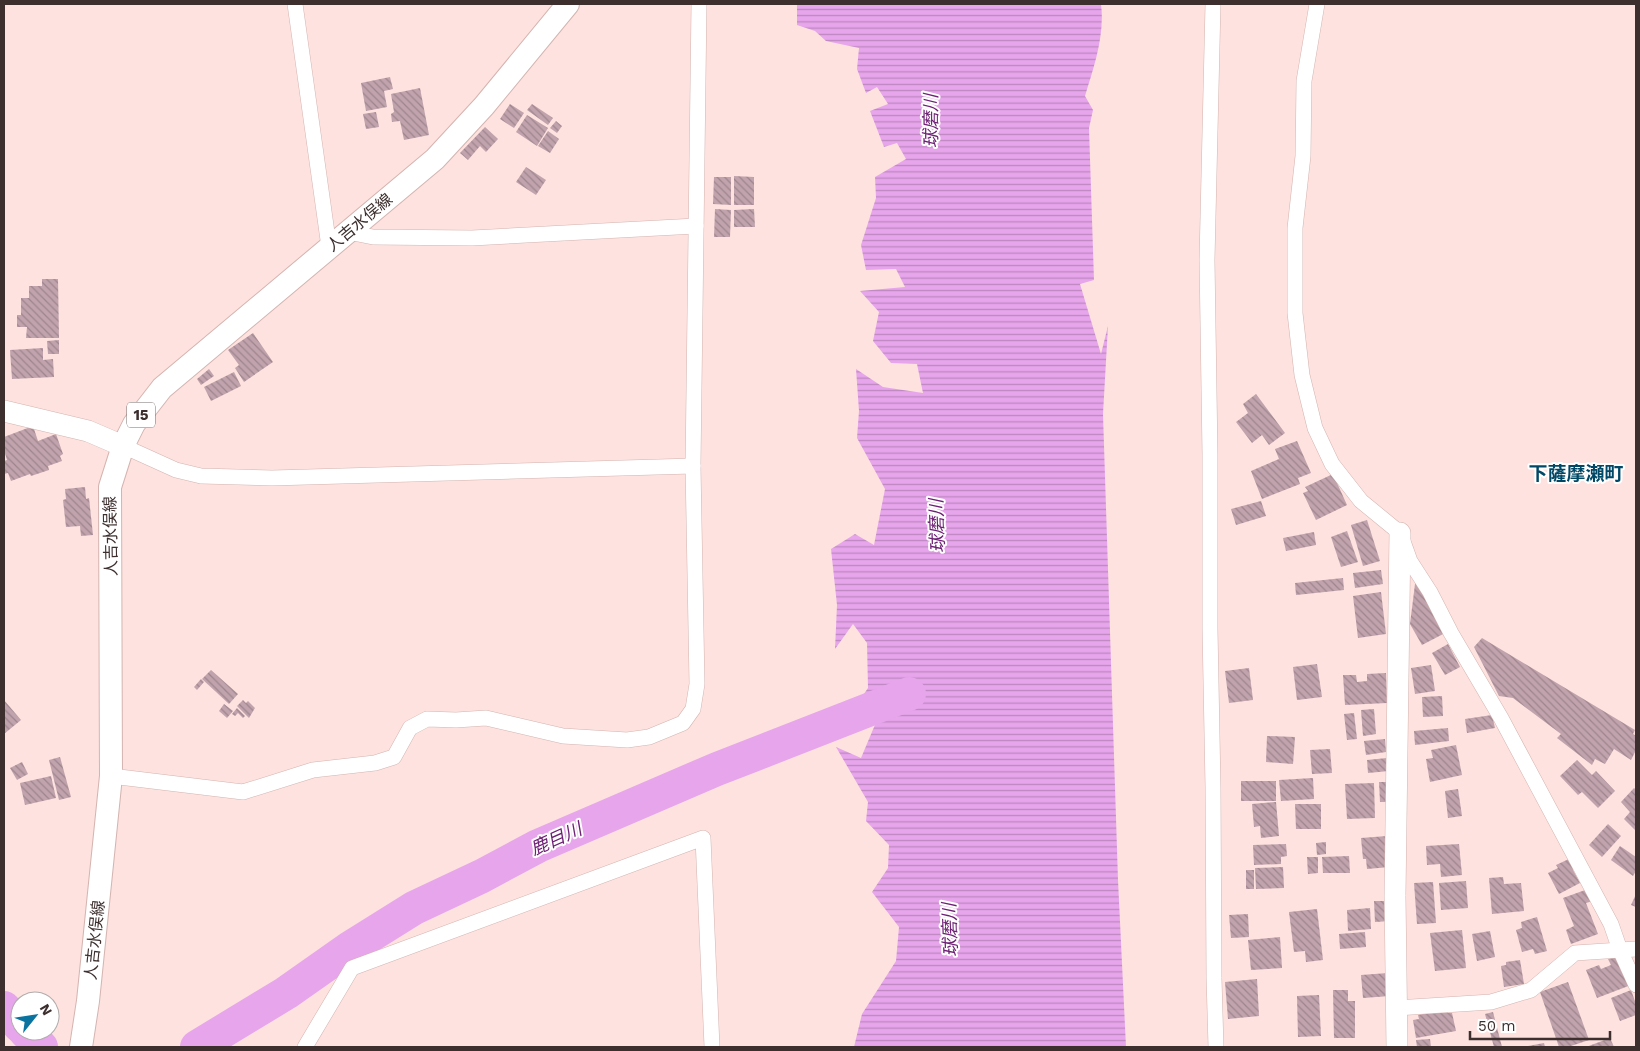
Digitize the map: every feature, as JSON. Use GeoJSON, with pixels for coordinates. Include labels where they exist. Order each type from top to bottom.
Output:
{"type":"FeatureCollection","features":[{"type":"Feature","properties":{"kind":"main road","name":"人吉水俣線"},"geometry":{"type":"LineString","coordinates":[[81,1047],[88,1001],[111,776],[110,487],[122,446],[134,424],[162,388],[435,159],[484,106],[568,4]]}},
{"type":"Feature","properties":{"kind":"street"},"geometry":{"type":"LineString","coordinates":[[295,4],[330,247]]}},
{"type":"Feature","properties":{"kind":"street"},"geometry":{"type":"LineString","coordinates":[[111,776],[243,792],[313,770],[374,763],[394,757],[410,728],[428,719],[486,718],[563,736],[627,740],[649,737],[683,723],[693,710],[697,684],[693,466],[699,4]]}},
{"type":"Feature","properties":{"kind":"street"},"geometry":{"type":"LineString","coordinates":[[1213,4],[1207,260],[1216,1047]]}},
{"type":"Feature","properties":{"kind":"street"},"geometry":{"type":"LineString","coordinates":[[1317,4],[1304,81],[1303,156],[1295,228],[1295,313],[1302,375],[1315,428],[1332,464],[1361,500],[1400,533],[1410,561],[1430,592],[1451,633],[1501,718],[1612,924],[1620,950],[1636,985]]}},
{"type":"Feature","properties":{"kind":"street"},"geometry":{"type":"LineString","coordinates":[[348,232],[373,237],[472,238],[696,226]]}},
{"type":"Feature","properties":{"kind":"street"},"geometry":{"type":"LineString","coordinates":[[4,410],[88,431],[176,470],[201,476],[291,477],[693,466]]}},
{"type":"Feature","properties":{"kind":"street"},"geometry":{"type":"LineString","coordinates":[[1397,1047],[1395,896],[1400,533]]}},
{"type":"Feature","properties":{"kind":"street"},"geometry":{"type":"LineString","coordinates":[[305,1047],[352,968],[703,838],[712,1047]]}},
{"type":"Feature","properties":{"kind":"street"},"geometry":{"type":"LineString","coordinates":[[1396,1008],[1492,1002],[1531,990],[1574,953],[1636,949]]}},
{"type":"Feature","properties":{"kind":"water","name":"球磨川"},"geometry":{"type":"Polygon","coordinates":[[[797,4],[1101,4],[1100,39],[1085,96],[1093,110],[1089,128],[1094,280],[1080,284],[1101,354],[1108,326],[1103,414],[1118,880],[1126,1047],[854,1047],[862,1014],[896,961],[899,927],[872,892],[888,868],[889,845],[866,821],[868,802],[836,747],[861,758],[877,720],[857,704],[868,688],[867,643],[853,624],[835,649],[837,605],[831,549],[855,534],[874,545],[885,489],[857,438],[859,411],[856,369],[883,387],[923,393],[917,364],[891,363],[873,341],[879,312],[860,291],[905,287],[896,269],[866,270],[861,245],[876,198],[875,177],[906,159],[897,143],[884,147],[870,111],[888,104],[877,87],[866,93],[857,69],[859,48],[826,41],[815,31],[797,25],[797,4]]]}},
{"type":"Feature","properties":{"kind":"building"},"geometry":{"type":"Polygon","coordinates":[[[390,77],[393,89],[384,91],[387,107],[366,111],[361,83],[390,77]]]}},
{"type":"Feature","properties":{"kind":"building"},"geometry":{"type":"Polygon","coordinates":[[[420,88],[429,135],[404,140],[400,121],[392,122],[391,114],[394,112],[391,94],[420,88]]]}},
{"type":"Feature","properties":{"kind":"building"},"geometry":{"type":"Polygon","coordinates":[[[510,104],[524,113],[514,128],[500,119],[510,104]]]}},
{"type":"Feature","properties":{"kind":"building"},"geometry":{"type":"Polygon","coordinates":[[[532,104],[553,118],[548,125],[527,110],[532,104]]]}},
{"type":"Feature","properties":{"kind":"building"},"geometry":{"type":"Polygon","coordinates":[[[376,112],[379,127],[366,129],[363,114],[376,112]]]}},
{"type":"Feature","properties":{"kind":"building"},"geometry":{"type":"Polygon","coordinates":[[[527,115],[548,128],[537,146],[516,132],[527,115]]]}},
{"type":"Feature","properties":{"kind":"building"},"geometry":{"type":"Polygon","coordinates":[[[556,121],[562,126],[557,133],[550,128],[556,121]]]}},
{"type":"Feature","properties":{"kind":"building"},"geometry":{"type":"Polygon","coordinates":[[[485,127],[498,139],[486,152],[480,146],[468,160],[460,153],[485,127]]]}},
{"type":"Feature","properties":{"kind":"building"},"geometry":{"type":"Polygon","coordinates":[[[548,131],[559,139],[550,153],[538,146],[548,131]]]}},
{"type":"Feature","properties":{"kind":"building"},"geometry":{"type":"Polygon","coordinates":[[[526,167],[546,180],[536,195],[516,182],[526,167]]]}},
{"type":"Feature","properties":{"kind":"building"},"geometry":{"type":"Polygon","coordinates":[[[734,176],[754,177],[754,205],[734,205],[734,176]]]}},
{"type":"Feature","properties":{"kind":"building"},"geometry":{"type":"Polygon","coordinates":[[[714,177],[731,177],[731,205],[713,204],[714,177]]]}},
{"type":"Feature","properties":{"kind":"building"},"geometry":{"type":"Polygon","coordinates":[[[715,209],[731,210],[730,237],[714,237],[715,209]]]}},
{"type":"Feature","properties":{"kind":"building"},"geometry":{"type":"Polygon","coordinates":[[[754,209],[755,227],[734,227],[734,210],[754,209]]]}},
{"type":"Feature","properties":{"kind":"building"},"geometry":{"type":"Polygon","coordinates":[[[42,279],[58,279],[59,338],[26,338],[27,327],[17,327],[17,315],[21,315],[21,298],[29,298],[29,286],[42,286],[42,279]]]}},
{"type":"Feature","properties":{"kind":"building"},"geometry":{"type":"Polygon","coordinates":[[[253,333],[273,362],[244,382],[235,368],[239,365],[228,350],[253,333]]]}},
{"type":"Feature","properties":{"kind":"building"},"geometry":{"type":"Polygon","coordinates":[[[59,340],[59,354],[48,354],[47,341],[59,340]]]}},
{"type":"Feature","properties":{"kind":"building"},"geometry":{"type":"Polygon","coordinates":[[[43,348],[43,360],[53,359],[54,377],[12,379],[10,350],[43,348]]]}},
{"type":"Feature","properties":{"kind":"building"},"geometry":{"type":"Polygon","coordinates":[[[209,369],[214,376],[201,385],[197,379],[209,369]]]}},
{"type":"Feature","properties":{"kind":"building"},"geometry":{"type":"Polygon","coordinates":[[[234,372],[241,386],[211,401],[204,387],[234,372]]]}},
{"type":"Feature","properties":{"kind":"building"},"geometry":{"type":"Polygon","coordinates":[[[1256,394],[1285,433],[1269,445],[1262,435],[1252,443],[1236,422],[1248,413],[1243,404],[1256,394]]]}},
{"type":"Feature","properties":{"kind":"building"},"geometry":{"type":"Polygon","coordinates":[[[33,426],[38,441],[56,434],[63,454],[60,456],[62,461],[48,466],[49,470],[11,481],[8,473],[4,474],[4,461],[7,460],[4,450],[4,437],[33,426]]]}},
{"type":"Feature","properties":{"kind":"building"},"geometry":{"type":"Polygon","coordinates":[[[1297,441],[1311,473],[1298,478],[1300,484],[1262,499],[1251,471],[1279,459],[1275,449],[1297,441]]]}},
{"type":"Feature","properties":{"kind":"building"},"geometry":{"type":"Polygon","coordinates":[[[1333,474],[1347,505],[1316,520],[1303,493],[1308,491],[1305,487],[1333,474]]]}},
{"type":"Feature","properties":{"kind":"building"},"geometry":{"type":"Polygon","coordinates":[[[85,487],[86,499],[89,498],[93,535],[81,536],[80,526],[66,527],[63,500],[66,499],[65,489],[85,487]]]}},
{"type":"Feature","properties":{"kind":"building"},"geometry":{"type":"Polygon","coordinates":[[[1261,501],[1266,516],[1236,525],[1231,509],[1261,501]]]}},
{"type":"Feature","properties":{"kind":"building"},"geometry":{"type":"Polygon","coordinates":[[[1367,520],[1380,561],[1363,566],[1351,525],[1367,520]]]}},
{"type":"Feature","properties":{"kind":"building"},"geometry":{"type":"Polygon","coordinates":[[[1347,531],[1358,562],[1341,567],[1331,537],[1347,531]]]}},
{"type":"Feature","properties":{"kind":"building"},"geometry":{"type":"Polygon","coordinates":[[[1314,532],[1316,545],[1286,551],[1283,538],[1314,532]]]}},
{"type":"Feature","properties":{"kind":"building"},"geometry":{"type":"Polygon","coordinates":[[[1381,570],[1383,584],[1355,588],[1353,573],[1381,570]]]}},
{"type":"Feature","properties":{"kind":"building"},"geometry":{"type":"Polygon","coordinates":[[[1416,576],[1447,632],[1422,645],[1410,624],[1416,576]]]}},
{"type":"Feature","properties":{"kind":"building"},"geometry":{"type":"Polygon","coordinates":[[[1343,578],[1344,590],[1296,595],[1295,583],[1343,578]]]}},
{"type":"Feature","properties":{"kind":"building"},"geometry":{"type":"Polygon","coordinates":[[[1381,592],[1386,634],[1358,638],[1353,596],[1381,592]]]}},
{"type":"Feature","properties":{"kind":"building"},"geometry":{"type":"Polygon","coordinates":[[[1482,638],[1635,730],[1633,734],[1636,736],[1636,750],[1631,760],[1614,749],[1605,764],[1595,759],[1592,765],[1557,738],[1561,734],[1513,698],[1499,696],[1474,647],[1482,638]]]}},
{"type":"Feature","properties":{"kind":"building"},"geometry":{"type":"Polygon","coordinates":[[[1448,644],[1460,667],[1445,675],[1432,653],[1448,644]]]}},
{"type":"Feature","properties":{"kind":"building"},"geometry":{"type":"Polygon","coordinates":[[[1317,664],[1322,697],[1297,700],[1293,667],[1317,664]]]}},
{"type":"Feature","properties":{"kind":"building"},"geometry":{"type":"Polygon","coordinates":[[[1431,665],[1435,691],[1415,694],[1411,668],[1431,665]]]}},
{"type":"Feature","properties":{"kind":"building"},"geometry":{"type":"Polygon","coordinates":[[[1249,668],[1253,700],[1229,703],[1225,671],[1249,668]]]}},
{"type":"Feature","properties":{"kind":"building"},"geometry":{"type":"Polygon","coordinates":[[[211,670],[238,694],[229,704],[202,679],[211,670]]]}},
{"type":"Feature","properties":{"kind":"building"},"geometry":{"type":"Polygon","coordinates":[[[1386,673],[1387,703],[1345,705],[1343,675],[1356,675],[1357,682],[1367,681],[1367,674],[1386,673]]]}},
{"type":"Feature","properties":{"kind":"building"},"geometry":{"type":"Polygon","coordinates":[[[201,679],[204,682],[197,690],[194,687],[201,679]]]}},
{"type":"Feature","properties":{"kind":"building"},"geometry":{"type":"Polygon","coordinates":[[[1442,696],[1443,716],[1423,717],[1422,697],[1442,696]]]}},
{"type":"Feature","properties":{"kind":"building"},"geometry":{"type":"Polygon","coordinates":[[[4,700],[21,720],[4,734],[4,700]]]}},
{"type":"Feature","properties":{"kind":"building"},"geometry":{"type":"Polygon","coordinates":[[[243,700],[246,703],[248,701],[255,708],[249,718],[237,706],[243,700]]]}},
{"type":"Feature","properties":{"kind":"building"},"geometry":{"type":"Polygon","coordinates":[[[224,704],[233,711],[227,718],[219,711],[224,704]]]}},
{"type":"Feature","properties":{"kind":"building"},"geometry":{"type":"Polygon","coordinates":[[[237,708],[245,716],[243,718],[238,713],[235,716],[232,714],[237,708]]]}},
{"type":"Feature","properties":{"kind":"building"},"geometry":{"type":"Polygon","coordinates":[[[1374,709],[1376,734],[1363,736],[1361,710],[1374,709]]]}},
{"type":"Feature","properties":{"kind":"building"},"geometry":{"type":"Polygon","coordinates":[[[1354,713],[1357,739],[1347,740],[1344,714],[1354,713]]]}},
{"type":"Feature","properties":{"kind":"building"},"geometry":{"type":"Polygon","coordinates":[[[1492,715],[1495,728],[1467,733],[1465,719],[1492,715]]]}},
{"type":"Feature","properties":{"kind":"building"},"geometry":{"type":"Polygon","coordinates":[[[1448,728],[1449,741],[1415,745],[1414,731],[1448,728]]]}},
{"type":"Feature","properties":{"kind":"building"},"geometry":{"type":"Polygon","coordinates":[[[1267,736],[1295,737],[1293,764],[1266,762],[1267,736]]]}},
{"type":"Feature","properties":{"kind":"building"},"geometry":{"type":"Polygon","coordinates":[[[1385,739],[1386,752],[1366,755],[1364,741],[1385,739]]]}},
{"type":"Feature","properties":{"kind":"building"},"geometry":{"type":"Polygon","coordinates":[[[1456,745],[1462,775],[1430,782],[1426,759],[1433,758],[1431,750],[1456,745]]]}},
{"type":"Feature","properties":{"kind":"building"},"geometry":{"type":"Polygon","coordinates":[[[1330,749],[1332,773],[1312,774],[1310,750],[1330,749]]]}},
{"type":"Feature","properties":{"kind":"building"},"geometry":{"type":"Polygon","coordinates":[[[60,757],[71,797],[59,800],[49,760],[60,757]]]}},
{"type":"Feature","properties":{"kind":"building"},"geometry":{"type":"Polygon","coordinates":[[[1387,758],[1389,771],[1368,773],[1367,760],[1387,758]]]}},
{"type":"Feature","properties":{"kind":"building"},"geometry":{"type":"Polygon","coordinates":[[[1577,760],[1592,775],[1596,771],[1615,791],[1598,808],[1582,792],[1578,795],[1560,776],[1577,760]]]}},
{"type":"Feature","properties":{"kind":"building"},"geometry":{"type":"Polygon","coordinates":[[[22,762],[28,774],[17,780],[10,768],[22,762]]]}},
{"type":"Feature","properties":{"kind":"building"},"geometry":{"type":"Polygon","coordinates":[[[51,776],[56,798],[25,805],[20,783],[51,776]]]}},
{"type":"Feature","properties":{"kind":"building"},"geometry":{"type":"Polygon","coordinates":[[[1313,778],[1314,799],[1281,801],[1279,780],[1313,778]]]}},
{"type":"Feature","properties":{"kind":"building"},"geometry":{"type":"Polygon","coordinates":[[[1241,781],[1276,781],[1276,801],[1241,801],[1241,781]]]}},
{"type":"Feature","properties":{"kind":"building"},"geometry":{"type":"Polygon","coordinates":[[[1379,782],[1390,782],[1390,802],[1380,802],[1379,782]]]}},
{"type":"Feature","properties":{"kind":"building"},"geometry":{"type":"Polygon","coordinates":[[[1374,783],[1375,818],[1347,819],[1345,784],[1374,783]]]}},
{"type":"Feature","properties":{"kind":"building"},"geometry":{"type":"Polygon","coordinates":[[[1634,788],[1636,790],[1636,831],[1624,819],[1630,812],[1621,802],[1634,788]]]}},
{"type":"Feature","properties":{"kind":"building"},"geometry":{"type":"Polygon","coordinates":[[[1458,789],[1462,816],[1448,818],[1445,791],[1458,789]]]}},
{"type":"Feature","properties":{"kind":"building"},"geometry":{"type":"Polygon","coordinates":[[[1276,802],[1279,836],[1261,838],[1260,826],[1254,827],[1252,804],[1276,802]]]}},
{"type":"Feature","properties":{"kind":"building"},"geometry":{"type":"Polygon","coordinates":[[[1295,804],[1321,804],[1321,829],[1296,829],[1295,804]]]}},
{"type":"Feature","properties":{"kind":"building"},"geometry":{"type":"Polygon","coordinates":[[[1608,824],[1621,836],[1602,857],[1589,845],[1608,824]]]}},
{"type":"Feature","properties":{"kind":"building"},"geometry":{"type":"Polygon","coordinates":[[[1387,836],[1390,867],[1367,869],[1366,859],[1363,859],[1361,838],[1387,836]]]}},
{"type":"Feature","properties":{"kind":"building"},"geometry":{"type":"Polygon","coordinates":[[[1326,842],[1326,854],[1317,855],[1316,843],[1326,842]]]}},
{"type":"Feature","properties":{"kind":"building"},"geometry":{"type":"Polygon","coordinates":[[[1286,844],[1287,856],[1281,857],[1281,864],[1254,865],[1253,845],[1286,844]]]}},
{"type":"Feature","properties":{"kind":"building"},"geometry":{"type":"Polygon","coordinates":[[[1459,844],[1462,875],[1441,877],[1440,864],[1427,865],[1426,846],[1459,844]]]}},
{"type":"Feature","properties":{"kind":"building"},"geometry":{"type":"Polygon","coordinates":[[[1620,846],[1636,857],[1636,871],[1633,876],[1611,860],[1620,846]]]}},
{"type":"Feature","properties":{"kind":"building"},"geometry":{"type":"Polygon","coordinates":[[[1349,856],[1350,873],[1323,873],[1322,857],[1349,856]]]}},
{"type":"Feature","properties":{"kind":"building"},"geometry":{"type":"Polygon","coordinates":[[[1307,857],[1318,857],[1318,873],[1308,874],[1307,857]]]}},
{"type":"Feature","properties":{"kind":"building"},"geometry":{"type":"Polygon","coordinates":[[[1571,858],[1576,868],[1573,870],[1580,883],[1559,894],[1548,873],[1558,868],[1556,865],[1571,858]]]}},
{"type":"Feature","properties":{"kind":"building"},"geometry":{"type":"Polygon","coordinates":[[[1283,867],[1284,888],[1256,889],[1255,868],[1283,867]]]}},
{"type":"Feature","properties":{"kind":"building"},"geometry":{"type":"Polygon","coordinates":[[[1246,870],[1254,870],[1254,889],[1246,889],[1246,870]]]}},
{"type":"Feature","properties":{"kind":"building"},"geometry":{"type":"Polygon","coordinates":[[[1503,877],[1504,884],[1521,883],[1524,911],[1492,914],[1489,878],[1503,877]]]}},
{"type":"Feature","properties":{"kind":"building"},"geometry":{"type":"Polygon","coordinates":[[[1466,881],[1468,908],[1441,910],[1439,883],[1466,881]]]}},
{"type":"Feature","properties":{"kind":"building"},"geometry":{"type":"Polygon","coordinates":[[[1433,882],[1436,923],[1417,924],[1414,883],[1433,882]]]}},
{"type":"Feature","properties":{"kind":"building"},"geometry":{"type":"Polygon","coordinates":[[[1588,889],[1593,901],[1586,903],[1598,934],[1571,944],[1566,930],[1574,926],[1563,898],[1588,889]]]}},
{"type":"Feature","properties":{"kind":"building"},"geometry":{"type":"Polygon","coordinates":[[[1636,894],[1636,907],[1631,905],[1636,894]]]}},
{"type":"Feature","properties":{"kind":"building"},"geometry":{"type":"Polygon","coordinates":[[[1374,901],[1390,901],[1391,921],[1375,922],[1374,901]]]}},
{"type":"Feature","properties":{"kind":"building"},"geometry":{"type":"Polygon","coordinates":[[[1370,908],[1371,929],[1348,931],[1347,910],[1370,908]]]}},
{"type":"Feature","properties":{"kind":"building"},"geometry":{"type":"Polygon","coordinates":[[[1317,909],[1323,960],[1306,962],[1305,951],[1294,952],[1289,912],[1317,909]]]}},
{"type":"Feature","properties":{"kind":"building"},"geometry":{"type":"Polygon","coordinates":[[[1248,914],[1249,937],[1231,938],[1229,915],[1248,914]]]}},
{"type":"Feature","properties":{"kind":"building"},"geometry":{"type":"Polygon","coordinates":[[[1537,917],[1547,951],[1535,954],[1533,949],[1522,952],[1516,930],[1522,928],[1521,922],[1537,917]]]}},
{"type":"Feature","properties":{"kind":"building"},"geometry":{"type":"Polygon","coordinates":[[[1462,930],[1466,968],[1435,971],[1430,933],[1462,930]]]}},
{"type":"Feature","properties":{"kind":"building"},"geometry":{"type":"Polygon","coordinates":[[[1490,931],[1495,957],[1477,961],[1472,934],[1490,931]]]}},
{"type":"Feature","properties":{"kind":"building"},"geometry":{"type":"Polygon","coordinates":[[[1365,932],[1366,947],[1340,949],[1339,934],[1365,932]]]}},
{"type":"Feature","properties":{"kind":"building"},"geometry":{"type":"Polygon","coordinates":[[[1280,937],[1282,968],[1251,970],[1248,940],[1280,937]]]}},
{"type":"Feature","properties":{"kind":"building"},"geometry":{"type":"Polygon","coordinates":[[[1619,955],[1631,985],[1597,998],[1586,970],[1599,965],[1601,969],[1611,965],[1608,959],[1619,955]]]}},
{"type":"Feature","properties":{"kind":"building"},"geometry":{"type":"Polygon","coordinates":[[[1520,960],[1524,984],[1504,987],[1501,966],[1506,965],[1506,962],[1520,960]]]}},
{"type":"Feature","properties":{"kind":"building"},"geometry":{"type":"Polygon","coordinates":[[[1388,973],[1390,996],[1363,998],[1361,975],[1388,973]]]}},
{"type":"Feature","properties":{"kind":"building"},"geometry":{"type":"Polygon","coordinates":[[[1257,979],[1259,1016],[1228,1019],[1225,982],[1257,979]]]}},
{"type":"Feature","properties":{"kind":"building"},"geometry":{"type":"Polygon","coordinates":[[[1568,982],[1589,1040],[1568,1047],[1559,1047],[1540,992],[1568,982]]]}},
{"type":"Feature","properties":{"kind":"building"},"geometry":{"type":"Polygon","coordinates":[[[1333,990],[1348,990],[1348,1001],[1355,1001],[1355,1038],[1334,1038],[1333,990]]]}},
{"type":"Feature","properties":{"kind":"building"},"geometry":{"type":"Polygon","coordinates":[[[1631,990],[1636,1004],[1636,1015],[1620,1021],[1611,998],[1631,990]]]}},
{"type":"Feature","properties":{"kind":"building"},"geometry":{"type":"Polygon","coordinates":[[[1319,995],[1321,1036],[1298,1037],[1297,996],[1319,995]]]}},
{"type":"Feature","properties":{"kind":"building"},"geometry":{"type":"Polygon","coordinates":[[[1448,1009],[1448,1013],[1452,1013],[1456,1031],[1416,1038],[1413,1020],[1419,1019],[1418,1015],[1448,1009]]]}},
{"type":"Feature","properties":{"kind":"building"},"geometry":{"type":"Polygon","coordinates":[[[1493,1012],[1502,1047],[1494,1047],[1485,1014],[1493,1012]]]}},
{"type":"Feature","properties":{"kind":"building"},"geometry":{"type":"Polygon","coordinates":[[[1610,1038],[1614,1047],[1586,1047],[1610,1038]]]}},
{"type":"Feature","properties":{"kind":"building"},"geometry":{"type":"Polygon","coordinates":[[[1430,1039],[1431,1047],[1417,1047],[1416,1040],[1430,1039]]]}},
{"type":"Feature","properties":{"kind":"building"},"geometry":{"type":"Polygon","coordinates":[[[1544,1043],[1545,1047],[1528,1047],[1528,1046],[1544,1043]]]}},
{"type":"Feature","properties":{"kind":"waterway","name":"鹿目川"},"geometry":{"type":"LineString","coordinates":[[197,1047],[286,993],[350,948],[414,908],[482,876],[538,846],[717,769],[909,694]]}},
{"type":"Feature","properties":{"kind":"waterway","name":"鹿目川"},"geometry":{"type":"LineString","coordinates":[[4,1008],[10,1015]]}},
{"type":"Feature","properties":{"kind":"waterway","name":"鹿目川"},"geometry":{"type":"LineString","coordinates":[[35,1041],[41,1047]]}},
{"type":"Feature","properties":{"kind":"district","name":"下薩摩瀬町"},"geometry":{"type":"Point","coordinates":[1576,473]}}]}
